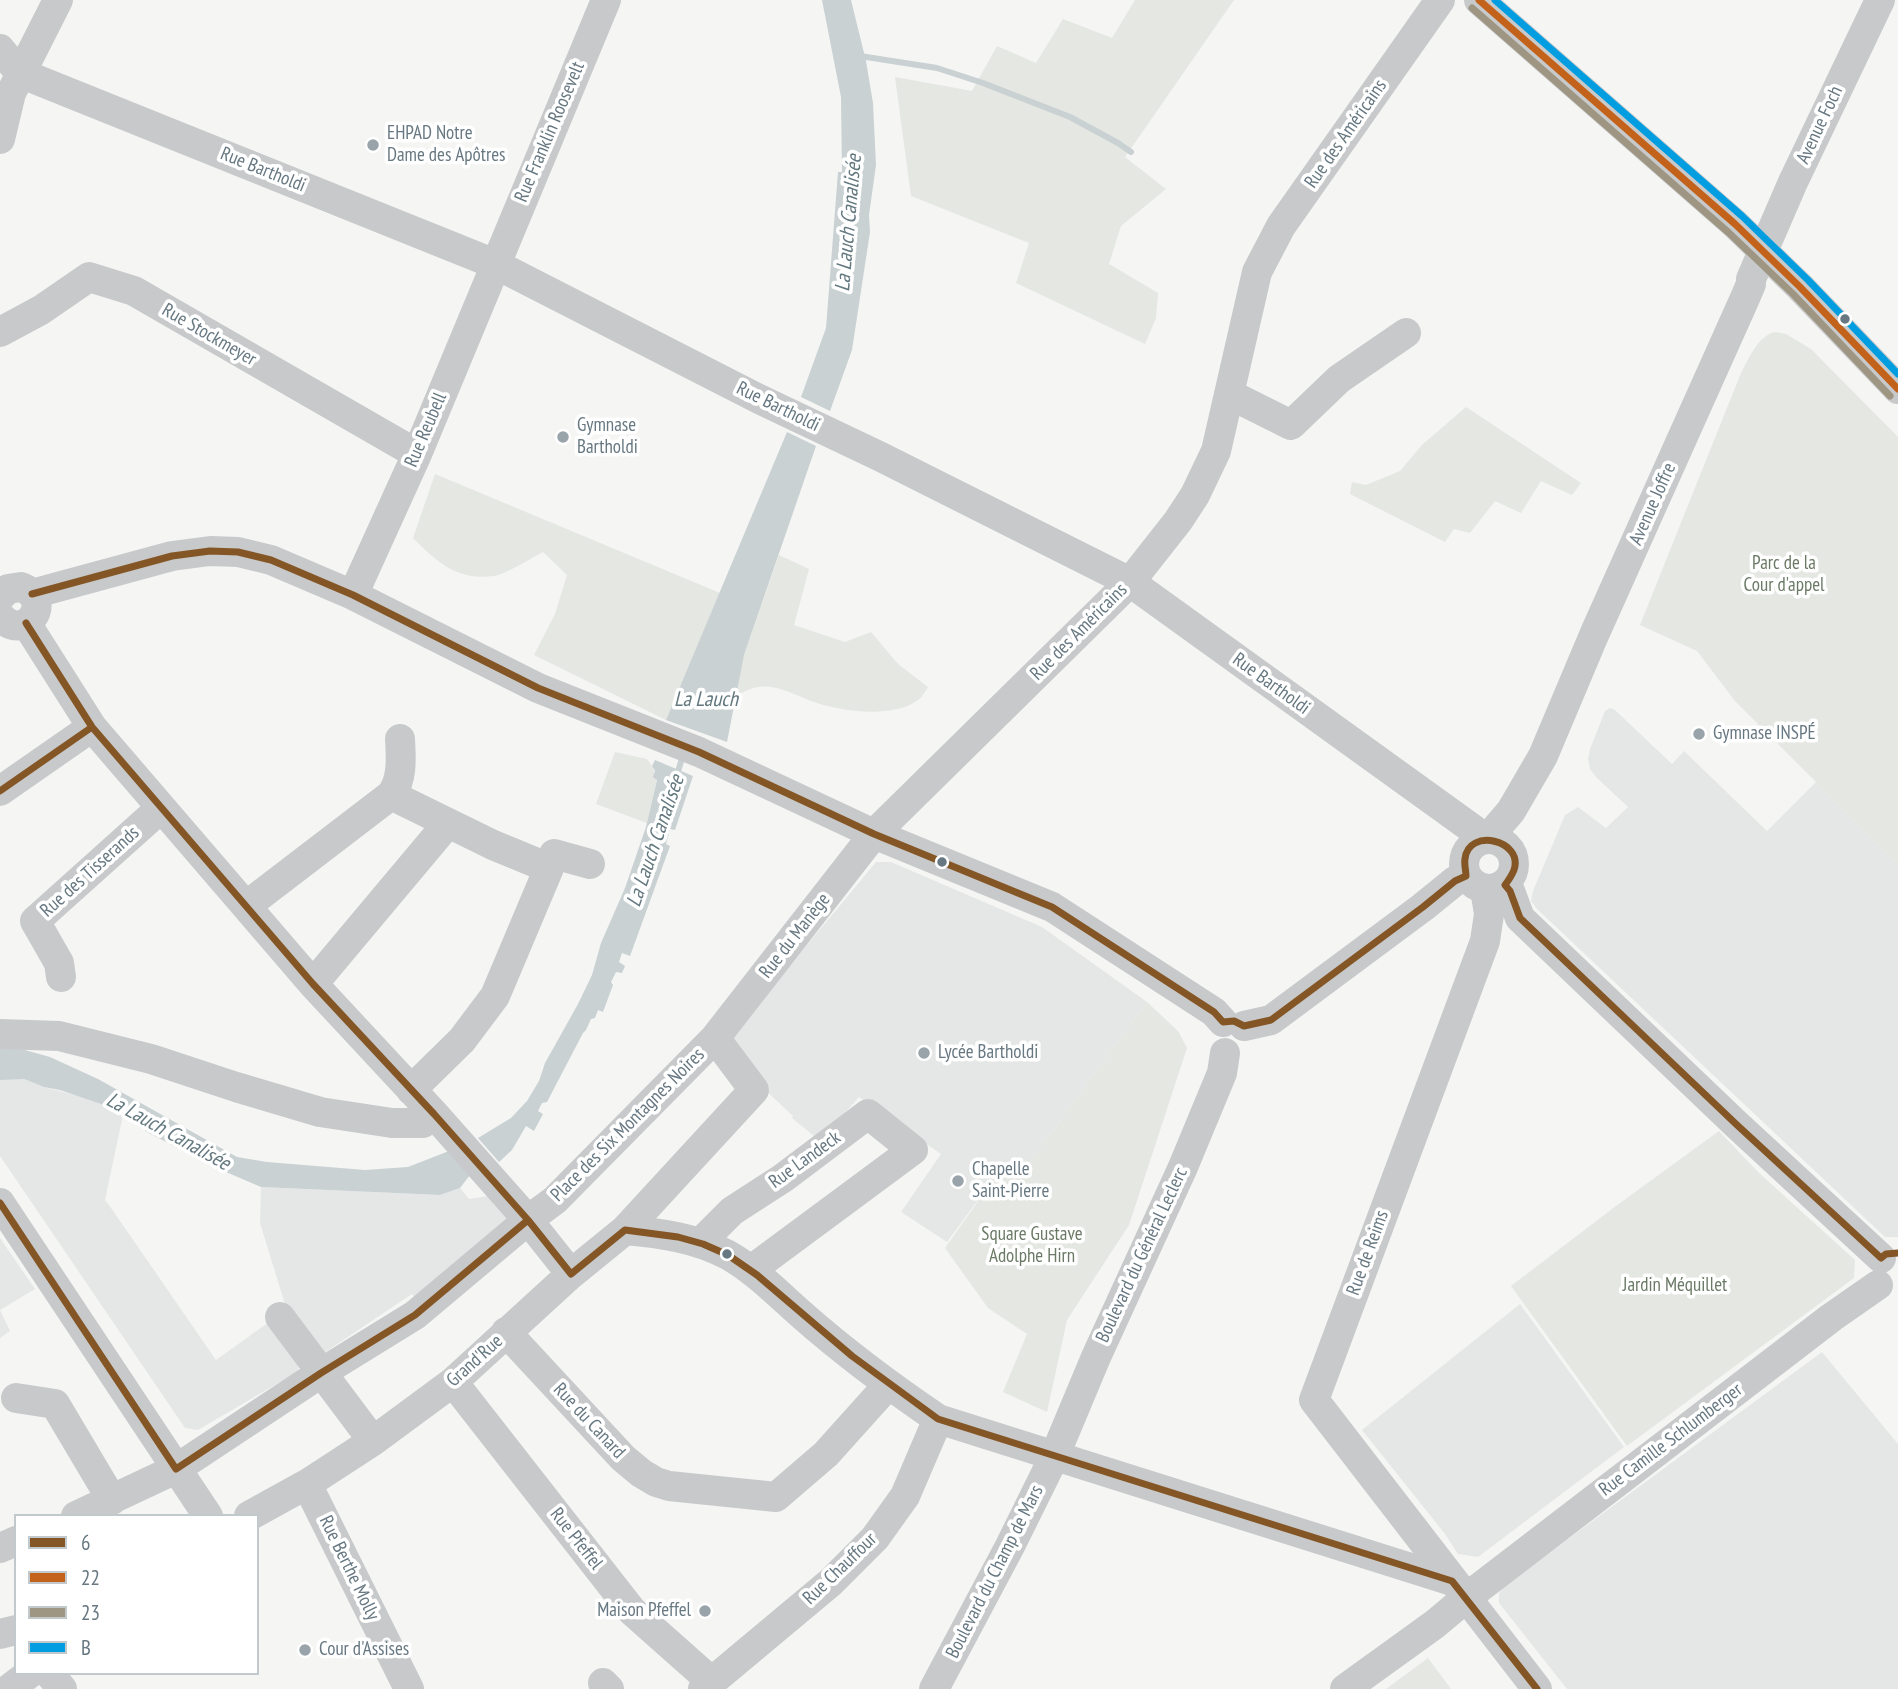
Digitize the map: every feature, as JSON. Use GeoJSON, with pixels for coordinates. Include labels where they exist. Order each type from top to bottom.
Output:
{"type":"FeatureCollection","features":[{"type":"Feature","properties":{"kind":"street"},"geometry":{"type":"LineString","coordinates":[[0,139],[11,93],[58,0]]}},
{"type":"Feature","properties":{"kind":"street","name":"Rue Franklin Roosevelt"},"geometry":{"type":"LineString","coordinates":[[495,264],[606,0]]}},
{"type":"Feature","properties":{"kind":"street","name":"Rue des Américains"},"geometry":{"type":"LineString","coordinates":[[874,834],[1130,582],[1195,495],[1216,451],[1257,272],[1281,226],[1440,0]]}},
{"type":"Feature","properties":{"kind":"street"},"geometry":{"type":"LineString","coordinates":[[1479,0],[1735,224],[1898,389]]}},
{"type":"Feature","properties":{"kind":"street","name":"Avenue Foch"},"geometry":{"type":"LineString","coordinates":[[1764,252],[1793,181],[1880,0]]}},
{"type":"Feature","properties":{"kind":"street"},"geometry":{"type":"LineString","coordinates":[[0,49],[20,73]]}},
{"type":"Feature","properties":{"kind":"street","name":"Rue Bartholdi"},"geometry":{"type":"LineString","coordinates":[[20,73],[495,264],[1130,582],[1474,830],[1483,840],[1499,840],[1507,845],[1492,877]]}},
{"type":"Feature","properties":{"kind":"street","name":"Avenue Joffre"},"geometry":{"type":"LineString","coordinates":[[1543,756],[1538,777],[1492,877],[1464,867],[1468,850],[1483,840],[1511,811],[1543,756],[1764,252]]}},
{"type":"Feature","properties":{"kind":"street","name":"Rue Reubell"},"geometry":{"type":"LineString","coordinates":[[353,595],[417,454],[495,264]]}},
{"type":"Feature","properties":{"kind":"street","name":"Rue Stockmeyer"},"geometry":{"type":"LineString","coordinates":[[0,332],[41,310],[89,277],[134,291],[417,454]]}},
{"type":"Feature","properties":{"kind":"street"},"geometry":{"type":"LineString","coordinates":[[1229,394],[1292,425],[1339,379],[1406,333]]}},
{"type":"Feature","properties":{"kind":"street"},"geometry":{"type":"LineString","coordinates":[[10,586],[129,569],[172,556],[210,551],[238,552],[271,560],[353,595],[538,688],[699,752],[874,834],[1052,907],[1234,1024],[1271,1020],[1455,881],[1492,877],[1510,891],[1520,918],[1889,1273]]}},
{"type":"Feature","properties":{"kind":"street"},"geometry":{"type":"LineString","coordinates":[[10,586],[35,599],[36,612],[33,617],[13,620],[92,727],[313,984],[528,1220],[571,1273]]}},
{"type":"Feature","properties":{"kind":"street"},"geometry":{"type":"LineString","coordinates":[[0,792],[92,727]]}},
{"type":"Feature","properties":{"kind":"street"},"geometry":{"type":"LineString","coordinates":[[246,906],[391,794],[399,777],[400,739]]}},
{"type":"Feature","properties":{"kind":"street"},"geometry":{"type":"LineString","coordinates":[[391,794],[493,845],[550,868]]}},
{"type":"Feature","properties":{"kind":"street","name":"Rue des Tisserands"},"geometry":{"type":"LineString","coordinates":[[61,977],[59,963],[35,921],[161,808]]}},
{"type":"Feature","properties":{"kind":"street"},"geometry":{"type":"LineString","coordinates":[[313,984],[448,823]]}},
{"type":"Feature","properties":{"kind":"street","name":"Rue du Manège"},"geometry":{"type":"LineString","coordinates":[[715,1038],[874,834]]}},
{"type":"Feature","properties":{"kind":"street"},"geometry":{"type":"LineString","coordinates":[[411,1090],[462,1040],[495,996],[554,854],[590,863]]}},
{"type":"Feature","properties":{"kind":"street","name":"Rue de Reims"},"geometry":{"type":"LineString","coordinates":[[1459,1589],[1314,1399],[1485,941],[1492,877]]}},
{"type":"Feature","properties":{"kind":"street","name":"Boulevard du Général Leclerc"},"geometry":{"type":"LineString","coordinates":[[1055,1455],[1096,1357],[1183,1167],[1222,1073],[1225,1053],[1236,1054],[1245,1047],[1248,1036],[1234,1024]]}},
{"type":"Feature","properties":{"kind":"street"},"geometry":{"type":"LineString","coordinates":[[0,1034],[60,1035],[140,1056],[320,1112],[392,1123],[440,1122]]}},
{"type":"Feature","properties":{"kind":"street","name":"Place des Six Montagnes Noires"},"geometry":{"type":"LineString","coordinates":[[80,1514],[176,1469],[321,1373],[415,1315],[555,1200],[715,1038],[754,1090],[625,1230],[571,1273]]}},
{"type":"Feature","properties":{"kind":"street","name":"Rue Landeck"},"geometry":{"type":"LineString","coordinates":[[700,1243],[732,1211],[792,1171],[868,1114],[912,1150],[751,1270]]}},
{"type":"Feature","properties":{"kind":"street"},"geometry":{"type":"LineString","coordinates":[[0,1203],[207,1514]]}},
{"type":"Feature","properties":{"kind":"street"},"geometry":{"type":"LineString","coordinates":[[625,1230],[664,1233],[726,1254],[751,1270],[888,1385],[938,1419],[1459,1589],[1537,1689]]}},
{"type":"Feature","properties":{"kind":"street","name":"Grand'Rue"},"geometry":{"type":"LineString","coordinates":[[253,1514],[307,1484],[373,1441],[453,1382],[571,1273]]}},
{"type":"Feature","properties":{"kind":"street","name":"Rue Camille Schlumberger"},"geometry":{"type":"LineString","coordinates":[[1345,1689],[1435,1624],[1459,1589],[1889,1273]]}},
{"type":"Feature","properties":{"kind":"street"},"geometry":{"type":"LineString","coordinates":[[280,1317],[373,1441]]}},
{"type":"Feature","properties":{"kind":"street","name":"Rue du Canard"},"geometry":{"type":"LineString","coordinates":[[506,1332],[641,1474],[656,1482],[684,1489],[776,1497],[826,1454],[888,1385]]}},
{"type":"Feature","properties":{"kind":"street","name":"Rue Pfeffel"},"geometry":{"type":"LineString","coordinates":[[453,1382],[632,1611],[708,1686]]}},
{"type":"Feature","properties":{"kind":"street"},"geometry":{"type":"LineString","coordinates":[[16,1398],[55,1404],[112,1500]]}},
{"type":"Feature","properties":{"kind":"street","name":"Rue Chauffour"},"geometry":{"type":"LineString","coordinates":[[708,1686],[831,1582],[874,1538],[905,1496],[938,1419]]}},
{"type":"Feature","properties":{"kind":"street","name":"Boulevard du Champ de Mars"},"geometry":{"type":"LineString","coordinates":[[934,1689],[1055,1455]]}},
{"type":"Feature","properties":{"kind":"street","name":"Rue Berthe Molly"},"geometry":{"type":"LineString","coordinates":[[307,1484],[409,1689]]}},
{"type":"Feature","properties":{"kind":"street"},"geometry":{"type":"LineString","coordinates":[[9,1689],[27,1675]]}},
{"type":"Feature","properties":{"kind":"street"},"geometry":{"type":"LineString","coordinates":[[51,1675],[62,1689]]}},
{"type":"Feature","properties":{"kind":"shaded area"},"geometry":{"type":"Polygon","coordinates":[[[1610,708],[1672,764],[1684,751],[1767,831],[1816,782],[1898,864],[1898,1237],[1885,1237],[1531,901],[1565,815],[1578,807],[1606,828],[1628,807],[1596,777],[1590,769],[1588,759],[1605,711],[1610,708]]]}},
{"type":"Feature","properties":{"kind":"shaded area","name":"Lycée Bartholdi"},"geometry":{"type":"Polygon","coordinates":[[[876,862],[891,862],[1042,927],[1147,1002],[1019,1177],[996,1176],[947,1242],[901,1212],[941,1154],[859,1097],[820,1141],[792,1118],[793,1116],[745,1071],[728,1040],[876,862]]]}},
{"type":"Feature","properties":{"kind":"shaded area"},"geometry":{"type":"Polygon","coordinates":[[[24,1079],[83,1097],[123,1115],[105,1200],[216,1360],[269,1322],[299,1366],[297,1372],[198,1430],[185,1428],[0,1156],[0,1080],[24,1079]]]}},
{"type":"Feature","properties":{"kind":"shaded area"},"geometry":{"type":"Polygon","coordinates":[[[261,1187],[440,1195],[460,1188],[469,1199],[488,1196],[508,1218],[415,1298],[412,1294],[318,1357],[287,1311],[260,1223],[261,1187]]]}},
{"type":"Feature","properties":{"kind":"shaded area"},"geometry":{"type":"Polygon","coordinates":[[[0,1238],[35,1289],[0,1310],[0,1238]]]}},
{"type":"Feature","properties":{"kind":"shaded area"},"geometry":{"type":"Polygon","coordinates":[[[1520,1304],[1624,1447],[1478,1557],[1458,1554],[1362,1430],[1520,1304]]]}},
{"type":"Feature","properties":{"kind":"shaded area"},"geometry":{"type":"Polygon","coordinates":[[[0,1310],[10,1331],[0,1338],[0,1310]]]}},
{"type":"Feature","properties":{"kind":"shaded area"},"geometry":{"type":"Polygon","coordinates":[[[1822,1352],[1898,1444],[1898,1689],[1567,1689],[1499,1603],[1499,1593],[1507,1584],[1822,1352]]]}},
{"type":"Feature","properties":{"kind":"green space"},"geometry":{"type":"Polygon","coordinates":[[[1135,0],[1234,0],[1125,157],[1166,189],[1121,226],[1109,264],[1158,293],[1156,318],[1145,344],[1016,283],[1029,243],[911,196],[895,77],[972,91],[997,46],[1036,63],[1063,19],[1112,38],[1135,0]]]}},
{"type":"Feature","properties":{"kind":"green space","name":"Parc de la Cour d'appel"},"geometry":{"type":"Polygon","coordinates":[[[1775,332],[1786,334],[1811,349],[1898,437],[1898,864],[1735,701],[1697,651],[1640,625],[1741,373],[1759,343],[1775,332]]]}},
{"type":"Feature","properties":{"kind":"green space"},"geometry":{"type":"Polygon","coordinates":[[[1466,407],[1581,483],[1572,495],[1541,481],[1521,513],[1495,501],[1470,533],[1454,529],[1445,542],[1350,494],[1352,482],[1366,485],[1400,471],[1422,445],[1466,407]]]}},
{"type":"Feature","properties":{"kind":"green space"},"geometry":{"type":"Polygon","coordinates":[[[435,474],[720,593],[666,720],[534,655],[555,614],[567,575],[543,552],[504,573],[480,577],[448,568],[413,538],[435,474]]]}},
{"type":"Feature","properties":{"kind":"green space"},"geometry":{"type":"Polygon","coordinates":[[[779,555],[809,569],[794,625],[845,642],[871,632],[898,664],[928,687],[919,699],[908,706],[869,712],[828,706],[771,687],[752,689],[735,697],[744,655],[779,555]]]}},
{"type":"Feature","properties":{"kind":"green space"},"geometry":{"type":"Polygon","coordinates":[[[615,752],[647,759],[652,766],[657,779],[647,823],[596,804],[615,752]]]}},
{"type":"Feature","properties":{"kind":"green space","name":"Square Gustave Adolphe Hirn"},"geometry":{"type":"Polygon","coordinates":[[[1147,1002],[1178,1031],[1187,1048],[1129,1225],[1067,1320],[1047,1412],[1003,1392],[1027,1334],[988,1308],[945,1248],[996,1176],[1019,1177],[1147,1002]]]}},
{"type":"Feature","properties":{"kind":"green space","name":"Jardin Méquillet"},"geometry":{"type":"Polygon","coordinates":[[[1719,1131],[1758,1172],[1855,1260],[1854,1278],[1627,1446],[1511,1286],[1719,1131]]]}},
{"type":"Feature","properties":{"kind":"green space"},"geometry":{"type":"Polygon","coordinates":[[[1428,1658],[1451,1689],[1386,1689],[1428,1658]]]}},
{"type":"Feature","properties":{"kind":"water"},"geometry":{"type":"Polygon","coordinates":[[[822,0],[851,0],[873,103],[876,165],[869,215],[870,232],[852,350],[830,411],[801,397],[826,328],[838,172],[842,172],[841,97],[822,0]]]}},
{"type":"Feature","properties":{"kind":"water","name":"La Lauch"},"geometry":{"type":"Polygon","coordinates":[[[787,432],[816,446],[744,655],[727,742],[666,720],[787,432]]]}},
{"type":"Feature","properties":{"kind":"water","name":"La Lauch"},"geometry":{"type":"Polygon","coordinates":[[[655,760],[693,776],[675,830],[670,829],[666,844],[670,846],[630,956],[622,953],[619,962],[625,966],[622,973],[616,972],[611,982],[613,985],[603,1012],[598,1010],[595,1018],[591,1019],[547,1102],[542,1103],[538,1111],[543,1114],[534,1131],[526,1126],[512,1150],[499,1162],[478,1138],[511,1118],[527,1101],[592,975],[601,943],[625,888],[646,827],[657,780],[653,777],[655,771],[652,766],[655,760]]]}},
{"type":"Feature","properties":{"kind":"water"},"geometry":{"type":"Polygon","coordinates":[[[14,1047],[50,1057],[98,1079],[237,1157],[365,1170],[408,1167],[449,1151],[470,1175],[460,1188],[440,1195],[261,1187],[212,1166],[149,1133],[107,1106],[24,1079],[0,1080],[0,1048],[14,1047]]]}},
{"type":"Feature","properties":{"kind":"waterway"},"geometry":{"type":"LineString","coordinates":[[860,56],[937,68],[983,83],[1070,117],[1131,152]]}},
{"type":"Feature","properties":{"kind":"waterway","name":"La Lauch Canalisée"},"geometry":{"type":"LineString","coordinates":[[676,778],[683,755]]}},
{"type":"Feature","properties":{"kind":"transit line","name":"22"},"geometry":{"type":"LineString","coordinates":[[1479,0],[1735,224],[1898,389]]}},
{"type":"Feature","properties":{"kind":"transit line","name":"B"},"geometry":{"type":"LineString","coordinates":[[1495,0],[1742,216],[1898,374]]}},
{"type":"Feature","properties":{"kind":"transit line","name":"23"},"geometry":{"type":"LineString","coordinates":[[1472,8],[1728,232],[1793,294],[1890,396]]}},
{"type":"Feature","properties":{"kind":"transit line","name":"6"},"geometry":{"type":"LineString","coordinates":[[32,594],[172,556],[210,551],[238,552],[271,560],[353,595],[538,688],[699,752],[874,834],[1052,907],[1214,1012],[1223,1022],[1234,1021],[1244,1026],[1271,1020],[1455,881],[1466,876],[1465,859],[1468,849],[1475,843],[1494,841],[1511,851],[1515,860],[1514,870],[1505,885],[1520,918],[1881,1258],[1886,1254],[1898,1253]]}},
{"type":"Feature","properties":{"kind":"transit line","name":"6"},"geometry":{"type":"LineString","coordinates":[[26,623],[92,727],[313,984],[528,1220],[571,1274],[625,1230],[678,1237],[703,1244],[728,1255],[757,1275],[852,1356],[938,1419],[1452,1581],[1537,1689]]}},
{"type":"Feature","properties":{"kind":"transit line","name":"6"},"geometry":{"type":"LineString","coordinates":[[0,791],[92,727]]}},
{"type":"Feature","properties":{"kind":"transit line","name":"6"},"geometry":{"type":"LineString","coordinates":[[0,1203],[176,1469],[321,1373],[415,1315],[528,1220]]}},
{"type":"Feature","properties":{"kind":"place","name":"EHPAD Notre Dame des Apôtres"},"geometry":{"type":"Point","coordinates":[373,145]}},
{"type":"Feature","properties":{"kind":"place","name":"Gymnase Bartholdi"},"geometry":{"type":"Point","coordinates":[563,437]}},
{"type":"Feature","properties":{"kind":"place","name":"Gymnase INSPÉ"},"geometry":{"type":"Point","coordinates":[1699,734]}},
{"type":"Feature","properties":{"kind":"place","name":"Lycée Bartholdi"},"geometry":{"type":"Point","coordinates":[924,1053]}},
{"type":"Feature","properties":{"kind":"place","name":"Chapelle Saint-Pierre"},"geometry":{"type":"Point","coordinates":[958,1181]}},
{"type":"Feature","properties":{"kind":"place","name":"Maison Pfeffel"},"geometry":{"type":"Point","coordinates":[705,1611]}},
{"type":"Feature","properties":{"kind":"place","name":"Cour d'Assises"},"geometry":{"type":"Point","coordinates":[305,1650]}}]}
